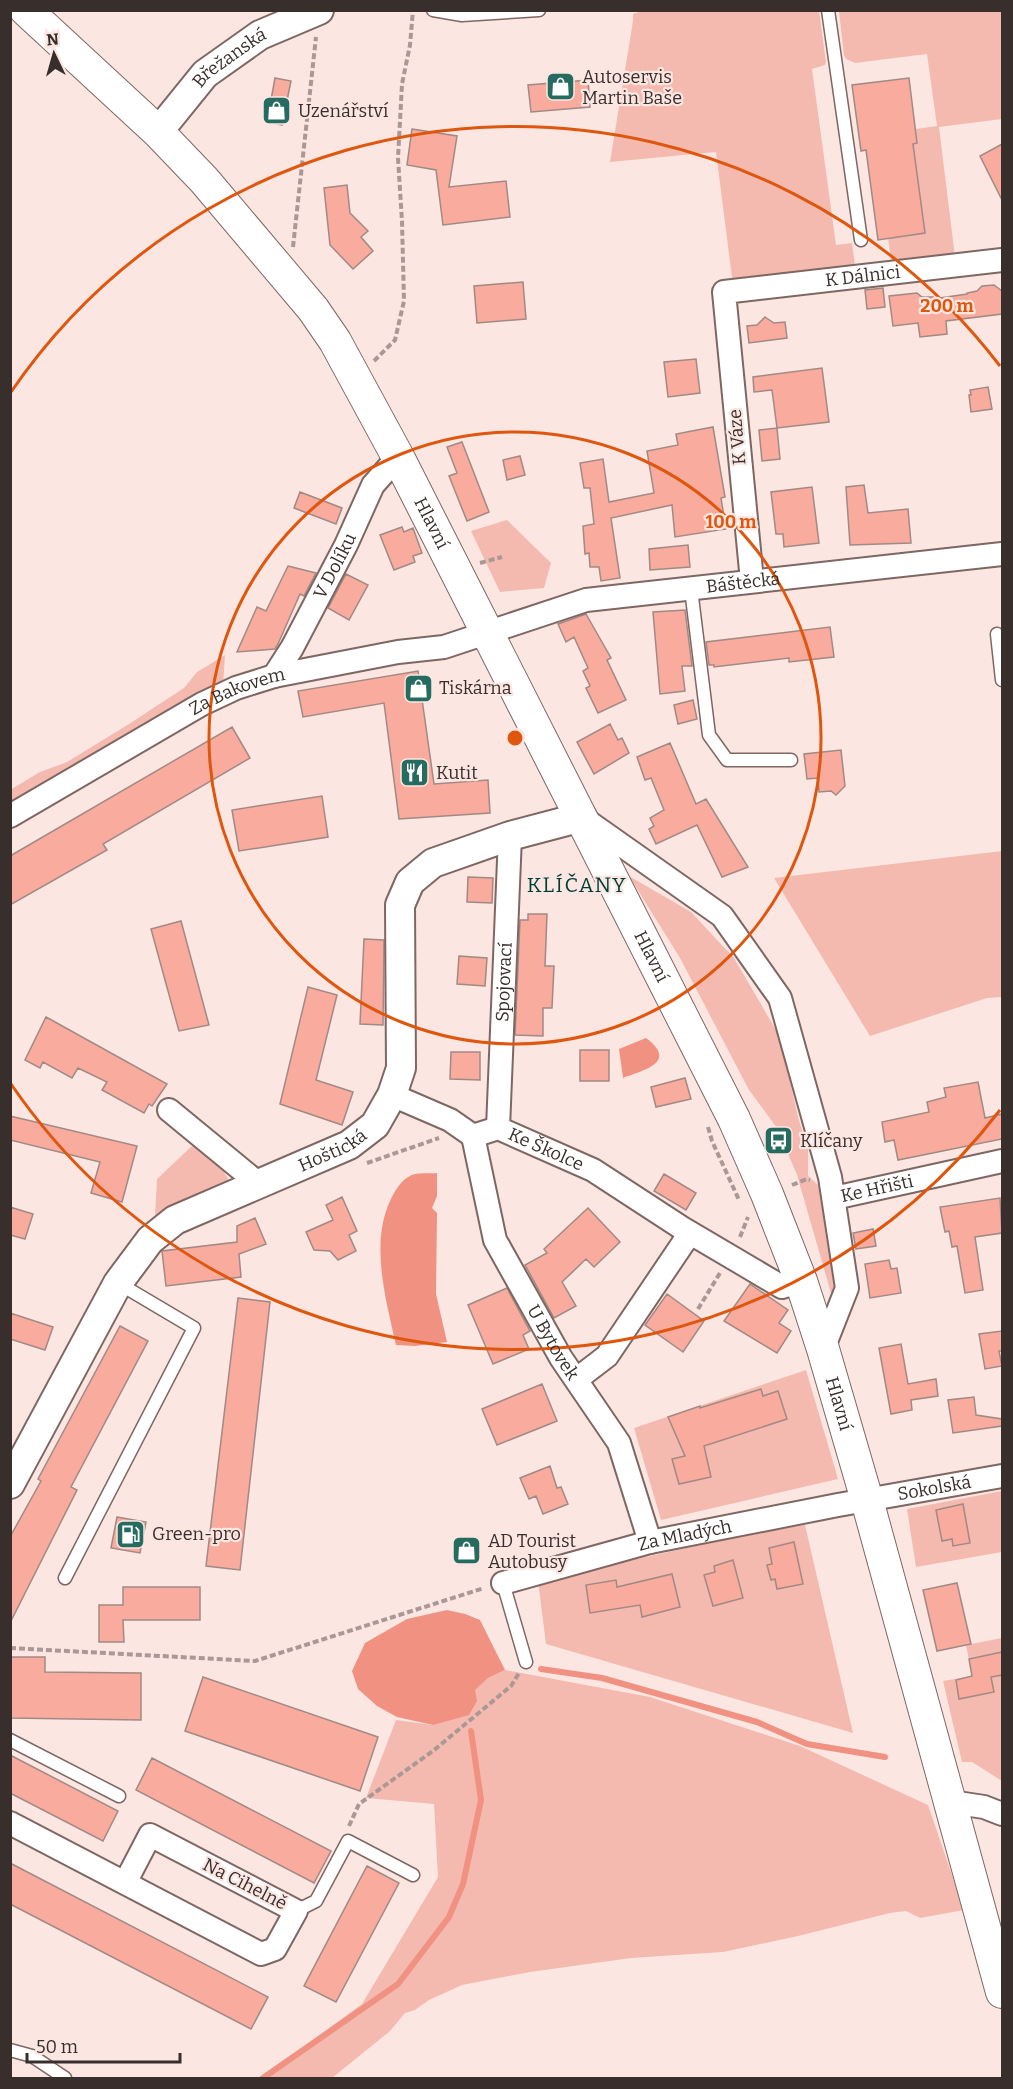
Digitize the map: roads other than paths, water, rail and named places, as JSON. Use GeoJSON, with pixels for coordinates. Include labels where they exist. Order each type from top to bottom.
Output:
{"type":"FeatureCollection","features":[{"type":"Feature","properties":{"kind":"main road","name":"Hlavní"},"geometry":{"type":"LineString","coordinates":[[26,10],[158,132],[204,180],[313,309],[335,341],[398,457],[734,1119],[767,1194],[801,1281],[823,1350],[867,1500],[1002,1992]]}},
{"type":"Feature","properties":{"kind":"street","name":"Břežanská"},"geometry":{"type":"LineString","coordinates":[[158,132],[206,74],[260,35],[319,11]]}},
{"type":"Feature","properties":{"kind":"street","name":"K Dálnici"},"geometry":{"type":"LineString","coordinates":[[724,292],[1002,260]]}},
{"type":"Feature","properties":{"kind":"street","name":"K Váze"},"geometry":{"type":"LineString","coordinates":[[724,292],[752,581]]}},
{"type":"Feature","properties":{"kind":"street","name":"V Dolíku"},"geometry":{"type":"LineString","coordinates":[[274,676],[292,648],[346,545],[373,485],[398,457]]}},
{"type":"Feature","properties":{"kind":"street","name":"Báštěcká"},"geometry":{"type":"LineString","coordinates":[[487,631],[586,600],[1002,554]]}},
{"type":"Feature","properties":{"kind":"street","name":"Za Bakovem"},"geometry":{"type":"LineString","coordinates":[[10,816],[202,704],[236,688],[274,676],[398,652],[444,646],[487,631]]}},
{"type":"Feature","properties":{"kind":"street","name":"Hoštická"},"geometry":{"type":"LineString","coordinates":[[11,1481],[118,1283],[150,1240],[175,1220],[349,1145],[375,1125],[392,1095],[401,1068],[400,905],[410,882],[433,863],[510,836],[582,817]]}},
{"type":"Feature","properties":{"kind":"street"},"geometry":{"type":"LineString","coordinates":[[582,817],[722,916],[780,998],[834,1198]]}},
{"type":"Feature","properties":{"kind":"street","name":"Spojovací"},"geometry":{"type":"LineString","coordinates":[[498,1128],[510,836]]}},
{"type":"Feature","properties":{"kind":"street"},"geometry":{"type":"LineString","coordinates":[[392,1095],[450,1120],[473,1136]]}},
{"type":"Feature","properties":{"kind":"street"},"geometry":{"type":"LineString","coordinates":[[169,1110],[258,1184]]}},
{"type":"Feature","properties":{"kind":"street","name":"Ke Školce"},"geometry":{"type":"LineString","coordinates":[[473,1136],[498,1128],[593,1170],[690,1233],[782,1287],[801,1281]]}},
{"type":"Feature","properties":{"kind":"street","name":"U Bytovek"},"geometry":{"type":"LineString","coordinates":[[473,1136],[495,1240],[561,1358],[619,1443],[650,1542]]}},
{"type":"Feature","properties":{"kind":"street","name":"Ke Hřišti"},"geometry":{"type":"LineString","coordinates":[[823,1350],[847,1288],[834,1198],[1002,1161]]}},
{"type":"Feature","properties":{"kind":"street"},"geometry":{"type":"LineString","coordinates":[[577,1379],[607,1356],[690,1233]]}},
{"type":"Feature","properties":{"kind":"street","name":"Sokolská"},"geometry":{"type":"LineString","coordinates":[[867,1500],[1002,1476]]}},
{"type":"Feature","properties":{"kind":"street","name":"Za Mladých"},"geometry":{"type":"LineString","coordinates":[[503,1583],[650,1542],[867,1500]]}},
{"type":"Feature","properties":{"kind":"street"},"geometry":{"type":"LineString","coordinates":[[951,1802],[984,1807],[1002,1814]]}},
{"type":"Feature","properties":{"kind":"street","name":"Na Cihelně"},"geometry":{"type":"LineString","coordinates":[[10,1824],[261,1954],[275,1949],[296,1911],[150,1835],[125,1883]]}},
{"type":"Feature","properties":{"kind":"lane"},"geometry":{"type":"LineString","coordinates":[[433,10],[462,15],[539,10]]}},
{"type":"Feature","properties":{"kind":"lane"},"geometry":{"type":"LineString","coordinates":[[828,10],[861,240]]}},
{"type":"Feature","properties":{"kind":"lane"},"geometry":{"type":"LineString","coordinates":[[691,589],[709,735],[727,760],[791,760]]}},
{"type":"Feature","properties":{"kind":"lane"},"geometry":{"type":"LineString","coordinates":[[997,634],[1002,680]]}},
{"type":"Feature","properties":{"kind":"lane"},"geometry":{"type":"LineString","coordinates":[[65,1578],[194,1328],[118,1283]]}},
{"type":"Feature","properties":{"kind":"lane"},"geometry":{"type":"LineString","coordinates":[[503,1583],[526,1662]]}},
{"type":"Feature","properties":{"kind":"lane"},"geometry":{"type":"LineString","coordinates":[[10,1740],[119,1796]]}},
{"type":"Feature","properties":{"kind":"lane"},"geometry":{"type":"LineString","coordinates":[[296,1911],[316,1901],[348,1840],[413,1875]]}},
{"type":"Feature","properties":{"kind":"lane"},"geometry":{"type":"LineString","coordinates":[[10,2050],[32,2056],[65,2079]]}},
{"type":"Feature","properties":{"kind":"waterway"},"geometry":{"type":"LineString","coordinates":[[541,1669],[602,1678],[757,1722],[807,1744],[885,1757]]}},
{"type":"Feature","properties":{"kind":"waterway"},"geometry":{"type":"LineString","coordinates":[[263,2078],[398,1984],[449,1917],[463,1884],[481,1800],[471,1731]]}},
{"type":"Feature","properties":{"kind":"place","name":"Autoservis Martin Baše"},"geometry":{"type":"Point","coordinates":[561,87]}},
{"type":"Feature","properties":{"kind":"place","name":"Uzenářství"},"geometry":{"type":"Point","coordinates":[277,111]}},
{"type":"Feature","properties":{"kind":"place","name":"Tiskárna"},"geometry":{"type":"Point","coordinates":[418,688]}},
{"type":"Feature","properties":{"kind":"place","name":"Kutit"},"geometry":{"type":"Point","coordinates":[415,773]}},
{"type":"Feature","properties":{"kind":"place","name":"Klíčany"},"geometry":{"type":"Point","coordinates":[779,1141]}},
{"type":"Feature","properties":{"kind":"place","name":"Green-pro"},"geometry":{"type":"Point","coordinates":[131,1534]}},
{"type":"Feature","properties":{"kind":"place","name":"AD Tourist Autobusy"},"geometry":{"type":"Point","coordinates":[467,1551]}},
{"type":"Feature","properties":{"kind":"district","name":"KLÍČANY"},"geometry":{"type":"Point","coordinates":[577,885]}}]}
